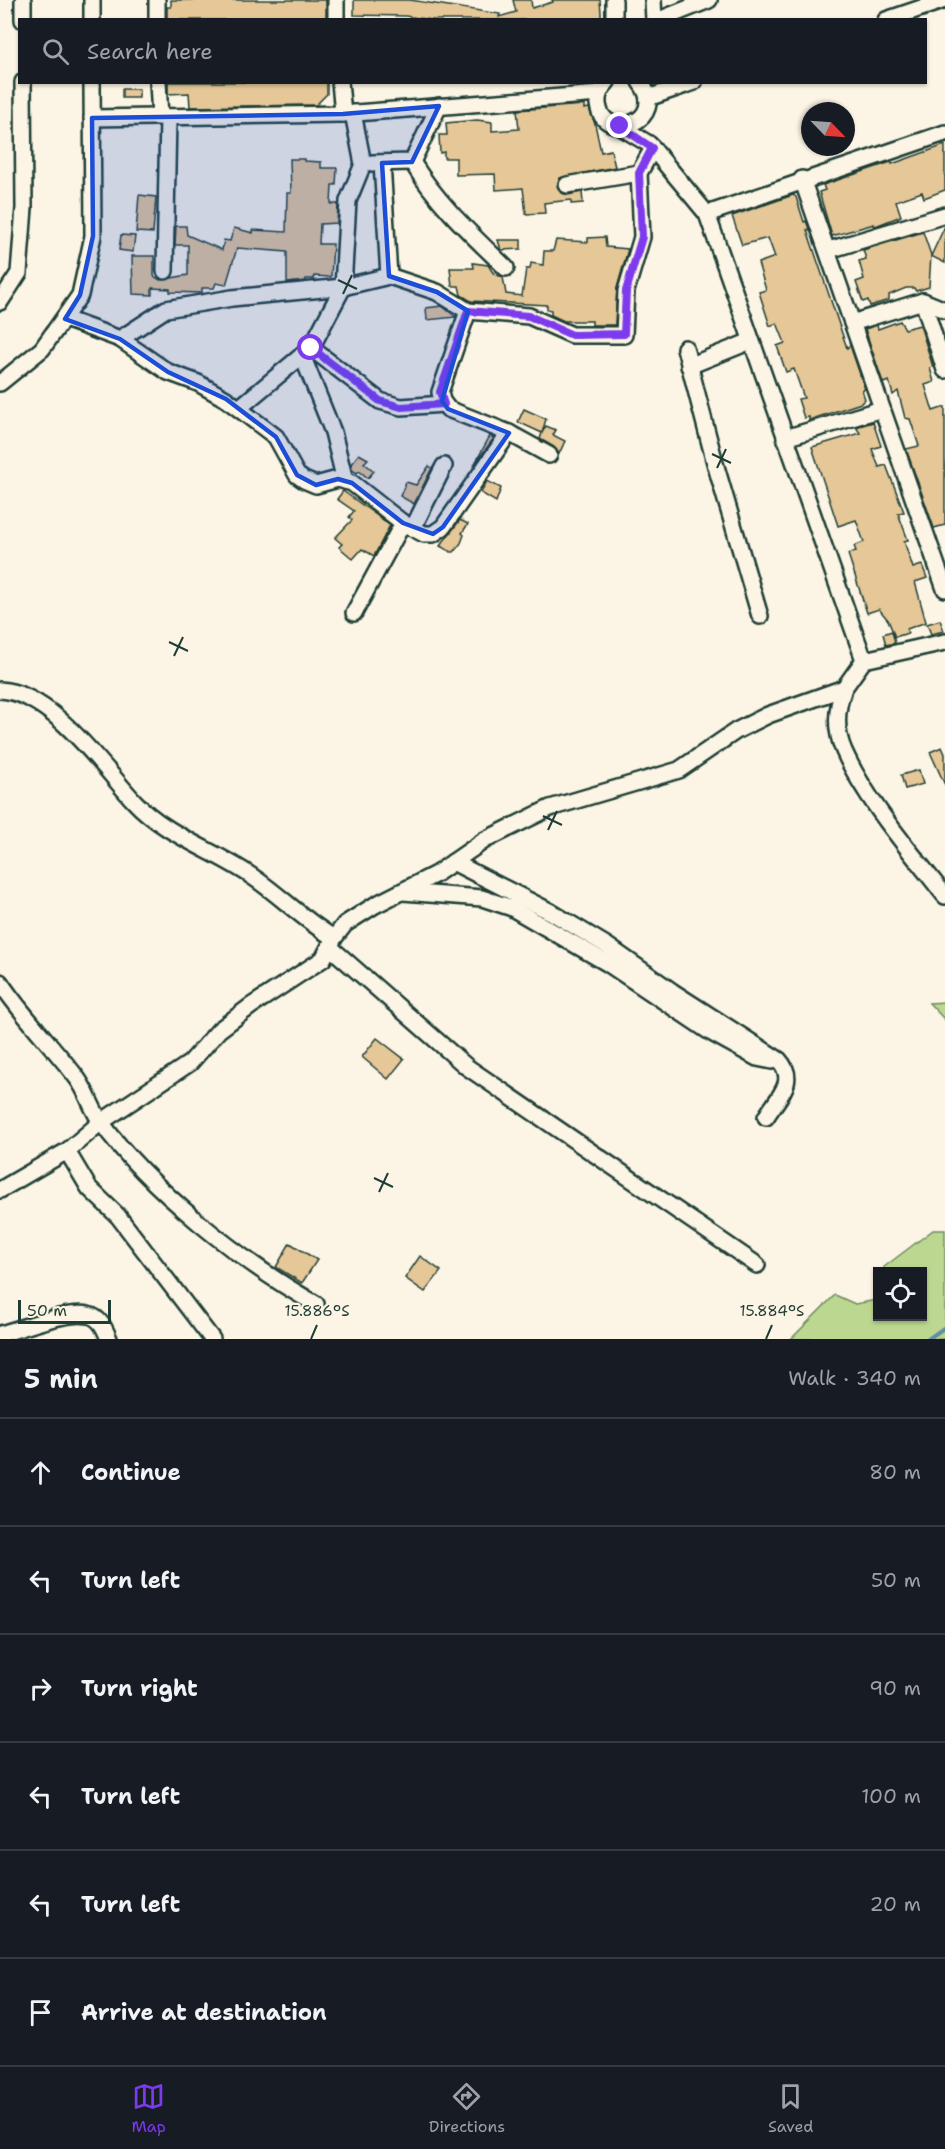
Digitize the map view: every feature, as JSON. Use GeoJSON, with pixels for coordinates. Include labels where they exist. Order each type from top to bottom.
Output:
{"type":"FeatureCollection","features":[{"type":"Feature","properties":{"kind":"street"},"geometry":{"type":"LineString","coordinates":[[23,0],[23,18]]}},
{"type":"Feature","properties":{"kind":"street"},"geometry":{"type":"LineString","coordinates":[[92,0],[92,18]]}},
{"type":"Feature","properties":{"kind":"street"},"geometry":{"type":"LineString","coordinates":[[157,18],[158,0]]}},
{"type":"Feature","properties":{"kind":"street"},"geometry":{"type":"LineString","coordinates":[[336,0],[336,18]]}},
{"type":"Feature","properties":{"kind":"street"},"geometry":{"type":"LineString","coordinates":[[614,0],[614,18]]}},
{"type":"Feature","properties":{"kind":"street"},"geometry":{"type":"LineString","coordinates":[[653,0],[654,18]]}},
{"type":"Feature","properties":{"kind":"street"},"geometry":{"type":"LineString","coordinates":[[664,18],[709,0]]}},
{"type":"Feature","properties":{"kind":"street"},"geometry":{"type":"LineString","coordinates":[[892,18],[945,0]]}},
{"type":"Feature","properties":{"kind":"street"},"geometry":{"type":"LineString","coordinates":[[0,302],[19,273],[24,208],[24,84]]}},
{"type":"Feature","properties":{"kind":"street"},"geometry":{"type":"LineString","coordinates":[[0,383],[42,349],[80,295],[93,237],[92,84]]}},
{"type":"Feature","properties":{"kind":"street"},"geometry":{"type":"LineString","coordinates":[[158,84],[164,117],[165,271]]}},
{"type":"Feature","properties":{"kind":"street"},"geometry":{"type":"LineString","coordinates":[[239,408],[307,351],[344,287],[348,201],[363,164],[341,84]]}},
{"type":"Feature","properties":{"kind":"street"},"geometry":{"type":"LineString","coordinates":[[120,339],[166,309],[232,298],[344,287],[389,276],[437,292],[468,311],[529,316],[572,335],[624,334],[626,291],[642,237],[639,173],[651,146],[647,105],[641,84]]}},
{"type":"Feature","properties":{"kind":"street"},"geometry":{"type":"LineString","coordinates":[[620,126],[634,123],[647,105],[690,84]]}},
{"type":"Feature","properties":{"kind":"street"},"geometry":{"type":"LineString","coordinates":[[93,118],[348,113],[439,106],[603,88],[602,114],[606,119],[651,146],[707,214],[864,660]]}},
{"type":"Feature","properties":{"kind":"street"},"geometry":{"type":"LineString","coordinates":[[412,162],[439,106]]}},
{"type":"Feature","properties":{"kind":"street"},"geometry":{"type":"LineString","coordinates":[[707,214],[945,133]]}},
{"type":"Feature","properties":{"kind":"street"},"geometry":{"type":"LineString","coordinates":[[363,164],[412,162]]}},
{"type":"Feature","properties":{"kind":"street"},"geometry":{"type":"LineString","coordinates":[[412,162],[429,189],[452,217],[506,268]]}},
{"type":"Feature","properties":{"kind":"street"},"geometry":{"type":"LineString","coordinates":[[382,163],[389,276]]}},
{"type":"Feature","properties":{"kind":"street"},"geometry":{"type":"LineString","coordinates":[[567,185],[639,173]]}},
{"type":"Feature","properties":{"kind":"street"},"geometry":{"type":"LineString","coordinates":[[802,180],[829,250],[852,323],[945,589]]}},
{"type":"Feature","properties":{"kind":"street"},"geometry":{"type":"LineString","coordinates":[[829,250],[945,215]]}},
{"type":"Feature","properties":{"kind":"street"},"geometry":{"type":"LineString","coordinates":[[852,323],[923,301],[945,310]]}},
{"type":"Feature","properties":{"kind":"street"},"geometry":{"type":"LineString","coordinates":[[923,301],[945,370]]}},
{"type":"Feature","properties":{"kind":"street"},"geometry":{"type":"LineString","coordinates":[[468,311],[440,392],[444,404],[448,409],[509,433],[549,455]]}},
{"type":"Feature","properties":{"kind":"street"},"geometry":{"type":"LineString","coordinates":[[65,319],[120,339],[168,372],[198,383],[239,408],[276,437],[297,474],[304,480],[316,485],[338,479],[345,481],[371,495],[408,526],[424,534],[433,534],[443,527],[509,433]]}},
{"type":"Feature","properties":{"kind":"street"},"geometry":{"type":"LineString","coordinates":[[689,366],[752,341]]}},
{"type":"Feature","properties":{"kind":"street"},"geometry":{"type":"LineString","coordinates":[[685,348],[714,464],[760,616]]}},
{"type":"Feature","properties":{"kind":"street"},"geometry":{"type":"LineString","coordinates":[[307,351],[380,401],[401,407],[444,404]]}},
{"type":"Feature","properties":{"kind":"street"},"geometry":{"type":"LineString","coordinates":[[307,351],[333,432],[345,481]]}},
{"type":"Feature","properties":{"kind":"street"},"geometry":{"type":"LineString","coordinates":[[785,438],[882,409]]}},
{"type":"Feature","properties":{"kind":"street"},"geometry":{"type":"LineString","coordinates":[[354,613],[444,466]]}},
{"type":"Feature","properties":{"kind":"street"},"geometry":{"type":"LineString","coordinates":[[945,642],[864,660],[844,688],[837,707],[843,750],[877,806],[945,896]]}},
{"type":"Feature","properties":{"kind":"street"},"geometry":{"type":"LineString","coordinates":[[0,1190],[67,1151],[101,1122],[190,1063],[219,1030],[323,959],[345,924],[453,862],[485,840],[549,808],[679,770],[736,731],[768,715],[844,688]]}},
{"type":"Feature","properties":{"kind":"street"},"geometry":{"type":"LineString","coordinates":[[0,690],[16,694],[47,708],[67,726],[137,804],[176,833],[251,875],[318,929],[467,1067],[757,1265]]}},
{"type":"Feature","properties":{"kind":"street"},"geometry":{"type":"LineString","coordinates":[[453,862],[551,912],[606,945],[673,992],[779,1060],[787,1070],[788,1082],[766,1117]]}},
{"type":"Feature","properties":{"kind":"street"},"geometry":{"type":"LineString","coordinates":[[403,892],[498,901],[550,928],[607,963],[710,1032],[757,1058],[779,1060]]}},
{"type":"Feature","properties":{"kind":"street"},"geometry":{"type":"LineString","coordinates":[[0,982],[27,1021],[82,1084],[101,1122],[162,1188],[210,1232],[286,1287],[316,1304]]}},
{"type":"Feature","properties":{"kind":"street"},"geometry":{"type":"LineString","coordinates":[[67,1151],[89,1188],[118,1216],[212,1339]]}},
{"type":"Feature","properties":{"kind":"street"},"geometry":{"type":"LineString","coordinates":[[0,1334],[72,1315],[88,1315],[100,1320],[109,1339]]}},
{"type":"Feature","properties":{"kind":"highlighted area"},"geometry":{"type":"Polygon","coordinates":[[[439,106],[412,162],[382,163],[389,276],[437,292],[468,311],[442,401],[448,409],[509,433],[443,527],[433,534],[403,523],[352,483],[338,479],[316,485],[297,475],[276,437],[226,399],[168,372],[120,339],[65,319],[80,295],[93,236],[92,118],[343,114],[439,106]]]}},
{"type":"Feature","properties":{"kind":"green space"},"geometry":{"type":"Polygon","coordinates":[[[945,1002],[945,1020],[929,1003],[945,1002]]]}},
{"type":"Feature","properties":{"kind":"green space"},"geometry":{"type":"Polygon","coordinates":[[[933,1230],[945,1230],[945,1339],[791,1339],[835,1295],[855,1304],[873,1301],[873,1321],[927,1321],[927,1267],[884,1267],[933,1230]]]}},
{"type":"Feature","properties":{"kind":"building"},"geometry":{"type":"Polygon","coordinates":[[[171,0],[326,0],[326,18],[167,18],[167,7],[171,7],[171,0]]]}},
{"type":"Feature","properties":{"kind":"building"},"geometry":{"type":"Polygon","coordinates":[[[354,0],[410,0],[500,14],[499,17],[516,12],[513,0],[531,0],[532,8],[553,2],[552,0],[600,0],[601,18],[418,18],[354,15],[354,0]]]}},
{"type":"Feature","properties":{"kind":"building"},"geometry":{"type":"Polygon","coordinates":[[[168,84],[327,84],[327,94],[316,105],[190,107],[189,93],[168,94],[168,84]]]}},
{"type":"Feature","properties":{"kind":"building"},"geometry":{"type":"Polygon","coordinates":[[[122,89],[139,89],[139,98],[122,98],[122,89]]]}},
{"type":"Feature","properties":{"kind":"building"},"geometry":{"type":"Polygon","coordinates":[[[584,105],[584,109],[589,108],[595,124],[601,152],[611,150],[615,167],[560,178],[557,186],[560,192],[568,195],[582,192],[583,203],[571,204],[571,200],[544,203],[545,213],[526,214],[523,188],[496,190],[495,174],[456,175],[456,158],[444,158],[444,152],[440,153],[439,135],[447,135],[446,123],[477,120],[492,122],[492,131],[519,129],[517,110],[584,105]]]}},
{"type":"Feature","properties":{"kind":"building"},"geometry":{"type":"Polygon","coordinates":[[[945,145],[945,190],[924,198],[922,192],[896,201],[901,216],[878,225],[874,226],[874,224],[832,236],[819,192],[825,190],[823,185],[945,145]]]}},
{"type":"Feature","properties":{"kind":"building"},"geometry":{"type":"Polygon","coordinates":[[[290,159],[321,162],[321,168],[337,168],[336,185],[332,185],[331,204],[338,204],[337,223],[320,224],[319,244],[333,244],[331,277],[314,276],[314,279],[287,283],[287,252],[237,248],[226,285],[216,283],[214,288],[202,288],[202,293],[170,292],[170,289],[152,288],[152,295],[133,294],[132,256],[154,256],[154,276],[160,280],[188,275],[188,245],[175,245],[176,226],[186,226],[187,235],[222,250],[224,240],[230,241],[234,228],[253,233],[253,230],[286,232],[287,193],[291,193],[290,159]]]}},
{"type":"Feature","properties":{"kind":"building"},"geometry":{"type":"Polygon","coordinates":[[[139,195],[156,197],[153,233],[136,232],[139,195]]]}},
{"type":"Feature","properties":{"kind":"building"},"geometry":{"type":"Polygon","coordinates":[[[793,195],[796,197],[804,222],[806,221],[810,231],[807,230],[847,348],[850,345],[865,389],[862,390],[865,399],[861,403],[809,420],[809,417],[804,418],[798,399],[804,398],[794,369],[786,372],[777,346],[785,343],[777,323],[770,326],[759,292],[766,290],[758,263],[775,257],[768,238],[742,245],[732,216],[793,195]]]}},
{"type":"Feature","properties":{"kind":"building"},"geometry":{"type":"Polygon","coordinates":[[[945,226],[945,263],[931,256],[945,226]]]}},
{"type":"Feature","properties":{"kind":"building"},"geometry":{"type":"Polygon","coordinates":[[[923,232],[931,255],[929,287],[916,291],[914,288],[906,288],[889,295],[889,300],[870,306],[868,300],[863,302],[856,282],[864,279],[859,261],[866,259],[863,250],[923,232]]]}},
{"type":"Feature","properties":{"kind":"building"},"geometry":{"type":"Polygon","coordinates":[[[121,235],[135,236],[133,252],[119,250],[121,235]]]}},
{"type":"Feature","properties":{"kind":"building"},"geometry":{"type":"Polygon","coordinates":[[[605,237],[606,247],[628,249],[617,288],[615,325],[592,325],[592,321],[564,321],[551,315],[551,310],[547,309],[547,305],[471,301],[461,295],[459,286],[452,286],[450,268],[474,268],[473,263],[488,265],[494,274],[503,277],[506,294],[522,296],[526,269],[530,269],[531,263],[543,265],[544,251],[553,251],[556,240],[588,242],[588,238],[605,237]]]}},
{"type":"Feature","properties":{"kind":"building"},"geometry":{"type":"Polygon","coordinates":[[[498,240],[521,240],[521,249],[501,250],[498,240]]]}},
{"type":"Feature","properties":{"kind":"building"},"geometry":{"type":"Polygon","coordinates":[[[442,306],[456,317],[427,320],[426,308],[442,306]]]}},
{"type":"Feature","properties":{"kind":"building"},"geometry":{"type":"Polygon","coordinates":[[[900,321],[905,329],[920,325],[933,367],[930,368],[934,382],[925,385],[933,411],[945,407],[945,525],[934,528],[906,449],[919,446],[910,419],[905,418],[898,391],[893,395],[889,381],[883,383],[865,329],[877,325],[878,329],[900,321]]]}},
{"type":"Feature","properties":{"kind":"building"},"geometry":{"type":"Polygon","coordinates":[[[524,409],[546,419],[542,433],[518,422],[524,409]]]}},
{"type":"Feature","properties":{"kind":"building"},"geometry":{"type":"Polygon","coordinates":[[[873,422],[881,446],[872,449],[879,467],[886,465],[904,512],[898,513],[908,540],[904,541],[913,568],[922,565],[927,578],[915,582],[926,622],[907,629],[908,633],[895,637],[888,620],[879,609],[867,613],[848,554],[856,551],[854,546],[864,542],[856,520],[838,526],[812,447],[860,433],[856,427],[873,422]]]}},
{"type":"Feature","properties":{"kind":"building"},"geometry":{"type":"Polygon","coordinates":[[[546,426],[556,430],[553,435],[565,441],[559,454],[554,447],[540,439],[546,426]]]}},
{"type":"Feature","properties":{"kind":"building"},"geometry":{"type":"Polygon","coordinates":[[[490,436],[494,438],[474,465],[490,436]]]}},
{"type":"Feature","properties":{"kind":"building"},"geometry":{"type":"Polygon","coordinates":[[[359,454],[368,459],[364,463],[374,471],[368,478],[359,471],[357,473],[352,470],[351,464],[359,454]]]}},
{"type":"Feature","properties":{"kind":"building"},"geometry":{"type":"Polygon","coordinates":[[[429,466],[432,468],[414,504],[400,496],[406,482],[416,485],[429,466]]]}},
{"type":"Feature","properties":{"kind":"building"},"geometry":{"type":"Polygon","coordinates":[[[487,481],[501,488],[496,502],[481,493],[487,481]]]}},
{"type":"Feature","properties":{"kind":"building"},"geometry":{"type":"Polygon","coordinates":[[[343,491],[390,525],[374,556],[362,549],[353,559],[339,547],[342,544],[335,538],[352,520],[349,517],[354,511],[337,499],[343,491]]]}},
{"type":"Feature","properties":{"kind":"building"},"geometry":{"type":"Polygon","coordinates":[[[460,520],[468,524],[462,533],[464,535],[461,543],[454,552],[451,552],[440,546],[460,520]]]}},
{"type":"Feature","properties":{"kind":"building"},"geometry":{"type":"Polygon","coordinates":[[[940,620],[944,631],[931,634],[927,624],[940,620]]]}},
{"type":"Feature","properties":{"kind":"building"},"geometry":{"type":"Polygon","coordinates":[[[892,631],[895,643],[886,645],[883,634],[892,631]]]}},
{"type":"Feature","properties":{"kind":"building"},"geometry":{"type":"Polygon","coordinates":[[[942,747],[945,754],[945,785],[930,752],[942,747]]]}},
{"type":"Feature","properties":{"kind":"building"},"geometry":{"type":"Polygon","coordinates":[[[919,770],[923,784],[905,789],[901,775],[919,770]]]}},
{"type":"Feature","properties":{"kind":"building"},"geometry":{"type":"Polygon","coordinates":[[[377,1038],[404,1059],[388,1079],[362,1057],[377,1038]]]}},
{"type":"Feature","properties":{"kind":"building"},"geometry":{"type":"Polygon","coordinates":[[[290,1243],[317,1260],[302,1283],[276,1267],[290,1243]]]}},
{"type":"Feature","properties":{"kind":"building"},"geometry":{"type":"Polygon","coordinates":[[[420,1256],[441,1271],[425,1292],[405,1278],[420,1256]]]}},
{"type":"Feature","properties":{"kind":"waterway"},"geometry":{"type":"LineString","coordinates":[[928,1339],[945,1327]]}},
{"type":"Feature","properties":{"kind":"route"},"geometry":{"type":"LineString","coordinates":[[311,348],[380,401],[401,407],[444,404],[440,392],[468,311],[529,316],[572,335],[619,336],[624,334],[626,330],[626,291],[642,237],[639,173],[652,148],[620,126]]}}]}
